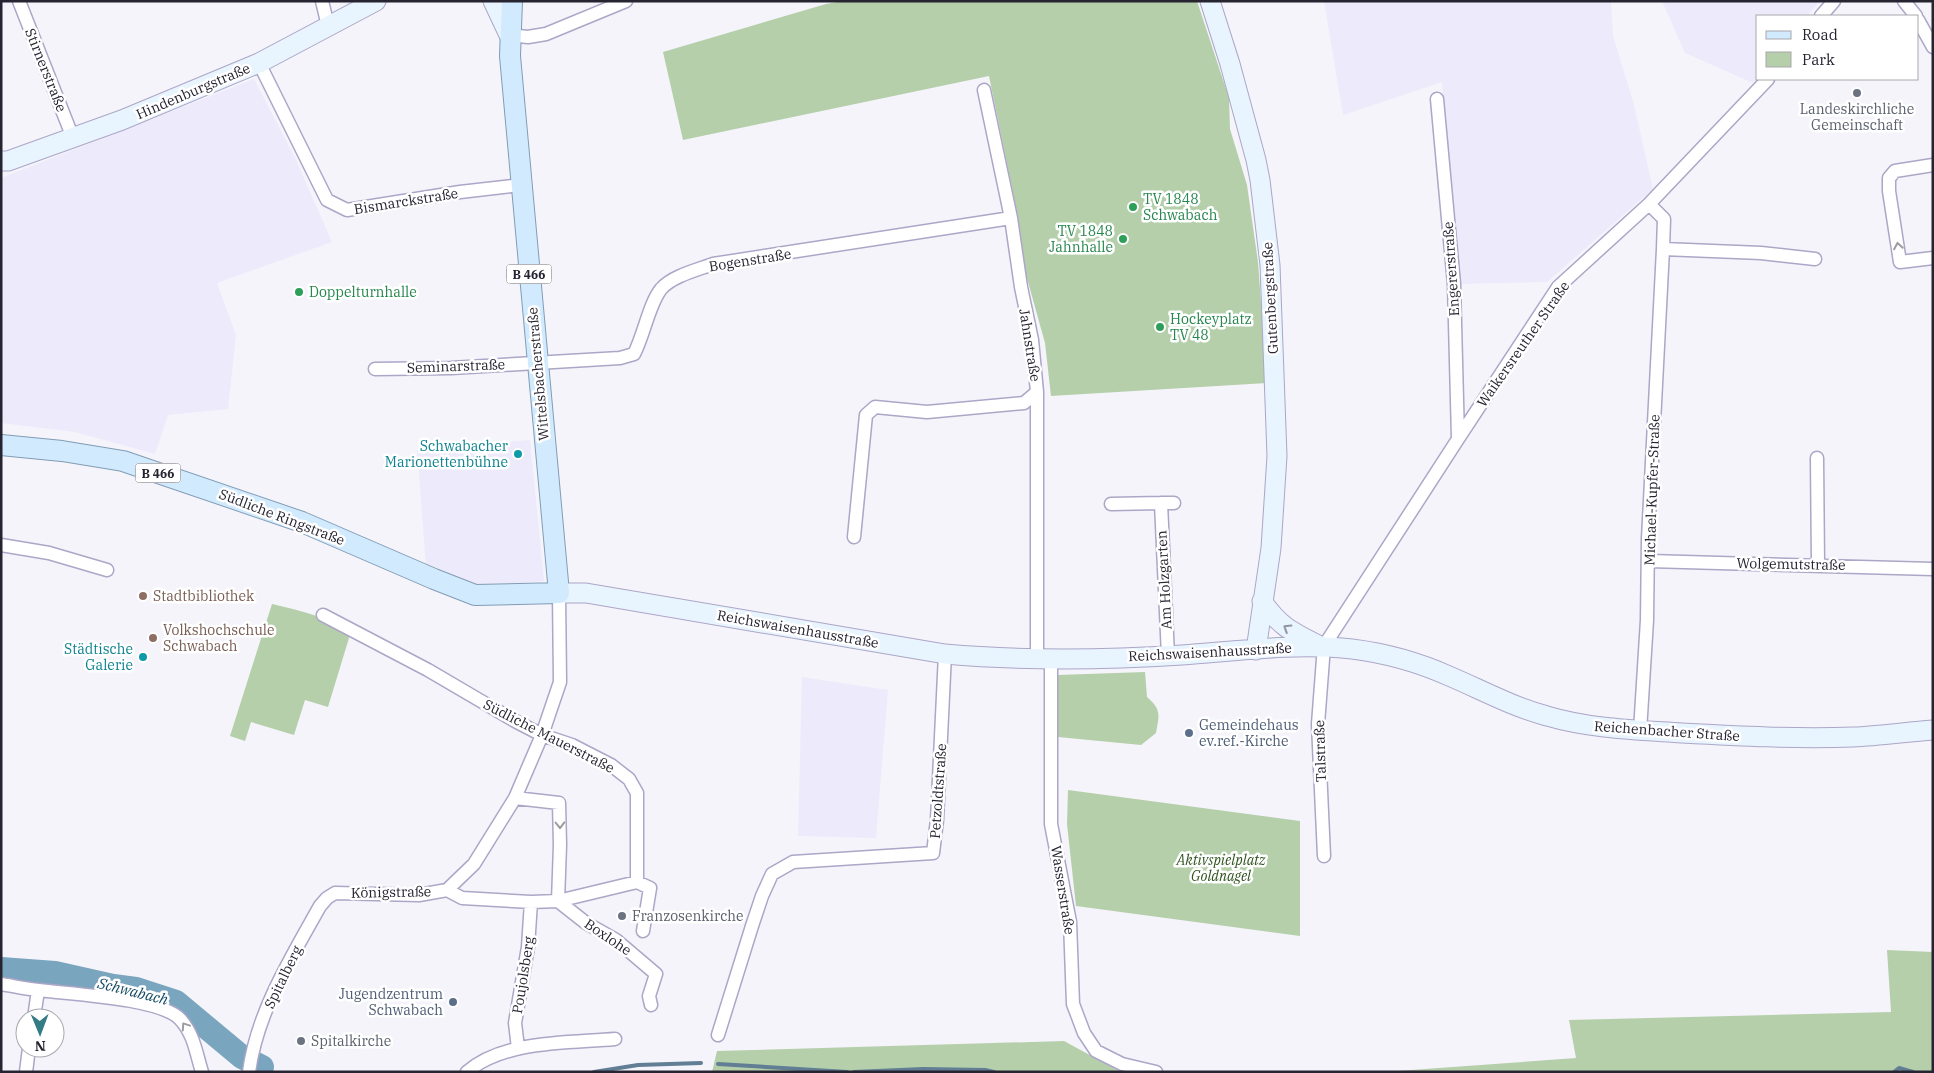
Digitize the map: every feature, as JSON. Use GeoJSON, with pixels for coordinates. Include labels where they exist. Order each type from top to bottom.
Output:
{"type":"FeatureCollection","features":[{"type":"Feature","properties":{"kind":"main road","name":"Hindenburgstraße"},"geometry":{"type":"LineString","coordinates":[[1,161],[8,161],[122,120],[259,63],[376,1]]}},
{"type":"Feature","properties":{"kind":"main road"},"geometry":{"type":"LineString","coordinates":[[493,1],[510,35]]}},
{"type":"Feature","properties":{"kind":"main road","name":"B 466"},"geometry":{"type":"LineString","coordinates":[[510,35],[512,1]]}},
{"type":"Feature","properties":{"kind":"main road","name":"Gutenbergstraße"},"geometry":{"type":"LineString","coordinates":[[1210,1],[1230,64],[1256,160],[1270,265],[1277,456],[1271,548],[1256,650]]}},
{"type":"Feature","properties":{"kind":"main road","name":"Wittelsbacherstraße"},"geometry":{"type":"LineString","coordinates":[[510,35],[510,56],[536,363],[559,593]]}},
{"type":"Feature","properties":{"kind":"main road","name":"Südliche Ringstraße"},"geometry":{"type":"LineString","coordinates":[[1,444],[62,451],[123,462],[302,522],[475,595],[559,593]]}},
{"type":"Feature","properties":{"kind":"main road","name":"Reichswaisenhausstraße"},"geometry":{"type":"LineString","coordinates":[[559,593],[586,593],[946,654],[991,658],[1044,659],[1168,656],[1322,646]]}},
{"type":"Feature","properties":{"kind":"main road"},"geometry":{"type":"LineString","coordinates":[[1262,601],[1281,624],[1322,646]]}},
{"type":"Feature","properties":{"kind":"main road","name":"Reichenbacher Straße"},"geometry":{"type":"LineString","coordinates":[[1322,646],[1364,651],[1403,661],[1448,675],[1491,697],[1547,716],[1594,726],[1640,731],[1762,738],[1853,737],[1933,730]]}},
{"type":"Feature","properties":{"kind":"street","name":"Stirnerstraße"},"geometry":{"type":"LineString","coordinates":[[19,1],[72,138]]}},
{"type":"Feature","properties":{"kind":"street"},"geometry":{"type":"LineString","coordinates":[[322,1],[328,26]]}},
{"type":"Feature","properties":{"kind":"street"},"geometry":{"type":"LineString","coordinates":[[510,35],[546,34],[626,1]]}},
{"type":"Feature","properties":{"kind":"street"},"geometry":{"type":"LineString","coordinates":[[1822,15],[1834,1]]}},
{"type":"Feature","properties":{"kind":"street"},"geometry":{"type":"LineString","coordinates":[[1904,1],[1915,15]]}},
{"type":"Feature","properties":{"kind":"street"},"geometry":{"type":"LineString","coordinates":[[1919,21],[1931,39]]}},
{"type":"Feature","properties":{"kind":"street","name":"Bismarckstraße"},"geometry":{"type":"LineString","coordinates":[[259,63],[328,200],[347,210],[460,192],[521,185]]}},
{"type":"Feature","properties":{"kind":"street","name":"Waikersreuther Straße"},"geometry":{"type":"LineString","coordinates":[[1322,646],[1558,288],[1649,204],[1767,80]]}},
{"type":"Feature","properties":{"kind":"street","name":"Jahnstraße"},"geometry":{"type":"LineString","coordinates":[[854,537],[866,415],[875,407],[928,412],[1024,403],[1037,392],[1032,340],[984,90]]}},
{"type":"Feature","properties":{"kind":"street","name":"Engererstraße"},"geometry":{"type":"LineString","coordinates":[[1437,99],[1454,284],[1458,439]]}},
{"type":"Feature","properties":{"kind":"street"},"geometry":{"type":"LineString","coordinates":[[1933,165],[1895,172],[1889,178],[1889,191],[1900,262],[1933,258]]}},
{"type":"Feature","properties":{"kind":"street","name":"Michael-Kupfer-Straße"},"geometry":{"type":"LineString","coordinates":[[1640,731],[1647,620],[1648,539],[1664,249],[1664,219],[1649,204]]}},
{"type":"Feature","properties":{"kind":"street","name":"Bogenstraße"},"geometry":{"type":"LineString","coordinates":[[536,363],[620,358],[634,354],[662,288],[684,274],[713,264],[1010,218]]}},
{"type":"Feature","properties":{"kind":"street"},"geometry":{"type":"LineString","coordinates":[[1664,249],[1762,253],[1815,259]]}},
{"type":"Feature","properties":{"kind":"street","name":"Seminarstraße"},"geometry":{"type":"LineString","coordinates":[[375,369],[451,368],[536,363]]}},
{"type":"Feature","properties":{"kind":"street"},"geometry":{"type":"LineString","coordinates":[[1037,392],[1044,659]]}},
{"type":"Feature","properties":{"kind":"street"},"geometry":{"type":"LineString","coordinates":[[1817,458],[1818,565]]}},
{"type":"Feature","properties":{"kind":"street","name":"Am Holzgarten"},"geometry":{"type":"LineString","coordinates":[[1161,503],[1168,656]]}},
{"type":"Feature","properties":{"kind":"street"},"geometry":{"type":"LineString","coordinates":[[1111,504],[1174,503]]}},
{"type":"Feature","properties":{"kind":"street"},"geometry":{"type":"LineString","coordinates":[[1,545],[49,553],[107,570]]}},
{"type":"Feature","properties":{"kind":"street","name":"Wolgemutstraße"},"geometry":{"type":"LineString","coordinates":[[1649,561],[1933,569]]}},
{"type":"Feature","properties":{"kind":"street"},"geometry":{"type":"LineString","coordinates":[[559,593],[560,682],[542,735],[515,798],[474,864],[447,890],[462,898],[531,902],[558,901],[637,882]]}},
{"type":"Feature","properties":{"kind":"street","name":"Südliche Mauerstraße"},"geometry":{"type":"LineString","coordinates":[[323,614],[428,670],[515,721],[542,735],[572,745],[611,765],[629,780],[637,793],[637,882]]}},
{"type":"Feature","properties":{"kind":"street","name":"Talstraße"},"geometry":{"type":"LineString","coordinates":[[1322,646],[1318,724],[1324,856]]}},
{"type":"Feature","properties":{"kind":"street","name":"Petzoldtstraße"},"geometry":{"type":"LineString","coordinates":[[718,1035],[757,911],[772,874],[793,862],[933,854],[940,774],[946,654]]}},
{"type":"Feature","properties":{"kind":"street","name":"Wasserstraße"},"geometry":{"type":"LineString","coordinates":[[1044,659],[1051,824],[1070,922],[1073,1004],[1084,1033],[1096,1051],[1122,1064],[1156,1072]]}},
{"type":"Feature","properties":{"kind":"street"},"geometry":{"type":"LineString","coordinates":[[515,798],[559,803],[558,901]]}},
{"type":"Feature","properties":{"kind":"street","name":"Boxlohe"},"geometry":{"type":"LineString","coordinates":[[637,882],[650,888],[643,931]]}},
{"type":"Feature","properties":{"kind":"street","name":"Königstraße"},"geometry":{"type":"LineString","coordinates":[[336,893],[419,894],[447,890]]}},
{"type":"Feature","properties":{"kind":"street","name":"Spitalberg"},"geometry":{"type":"LineString","coordinates":[[249,1072],[252,1051],[270,1000],[320,906],[327,898],[336,893]]}},
{"type":"Feature","properties":{"kind":"street","name":"Boxlohe"},"geometry":{"type":"LineString","coordinates":[[558,901],[586,923],[616,940],[656,974],[649,996],[651,1005]]}},
{"type":"Feature","properties":{"kind":"street","name":"Poujolsberg"},"geometry":{"type":"LineString","coordinates":[[518,1048],[515,1023],[528,948],[531,902]]}},
{"type":"Feature","properties":{"kind":"street"},"geometry":{"type":"LineString","coordinates":[[1,984],[109,998],[163,1009],[180,1018],[193,1037],[202,1072]]}},
{"type":"Feature","properties":{"kind":"street"},"geometry":{"type":"LineString","coordinates":[[35,1008],[38,990]]}},
{"type":"Feature","properties":{"kind":"street"},"geometry":{"type":"LineString","coordinates":[[467,1072],[484,1061],[518,1048],[615,1039]]}},
{"type":"Feature","properties":{"kind":"street"},"geometry":{"type":"LineString","coordinates":[[26,1072],[28,1058]]}},
{"type":"Feature","properties":{"kind":"shaded area"},"geometry":{"type":"Polygon","coordinates":[[[1324,1],[1611,1],[1613,36],[1633,101],[1653,189],[1547,282],[1456,284],[1442,82],[1343,115],[1324,1]]]}},
{"type":"Feature","properties":{"kind":"shaded area"},"geometry":{"type":"Polygon","coordinates":[[[1662,1],[1820,1],[1808,15],[1756,15],[1756,79],[1753,83],[1685,53],[1662,1]]]}},
{"type":"Feature","properties":{"kind":"shaded area"},"geometry":{"type":"Polygon","coordinates":[[[254,79],[296,160],[332,242],[217,283],[236,335],[228,409],[168,415],[155,454],[75,432],[1,423],[1,178],[254,79]]]}},
{"type":"Feature","properties":{"kind":"shaded area"},"geometry":{"type":"Polygon","coordinates":[[[530,440],[544,581],[478,586],[426,565],[417,450],[530,440]]]}},
{"type":"Feature","properties":{"kind":"shaded area"},"geometry":{"type":"Polygon","coordinates":[[[802,677],[888,690],[876,838],[798,836],[802,677]]]}},
{"type":"Feature","properties":{"kind":"green space","name":"TV 1848 Schwabach"},"geometry":{"type":"Polygon","coordinates":[[[843,1],[1197,1],[1229,98],[1230,129],[1247,185],[1258,262],[1267,383],[1051,396],[1045,343],[1025,271],[1018,217],[989,76],[683,140],[663,52],[826,4],[843,1]]]}},
{"type":"Feature","properties":{"kind":"green space"},"geometry":{"type":"Polygon","coordinates":[[[272,604],[328,620],[346,628],[349,638],[328,707],[305,700],[294,735],[251,722],[245,741],[230,736],[272,604]]]}},
{"type":"Feature","properties":{"kind":"green space"},"geometry":{"type":"Polygon","coordinates":[[[1145,672],[1147,697],[1157,709],[1158,717],[1156,733],[1141,745],[1058,737],[1058,675],[1145,672]]]}},
{"type":"Feature","properties":{"kind":"green space","name":"Aktivspielplatz Goldnagel"},"geometry":{"type":"Polygon","coordinates":[[[1068,790],[1300,821],[1300,936],[1076,906],[1067,824],[1068,790]]]}},
{"type":"Feature","properties":{"kind":"green space"},"geometry":{"type":"Polygon","coordinates":[[[1887,950],[1933,952],[1933,1072],[1383,1072],[1576,1058],[1569,1020],[1891,1012],[1887,950]]]}},
{"type":"Feature","properties":{"kind":"green space"},"geometry":{"type":"Polygon","coordinates":[[[1064,1041],[1121,1072],[712,1072],[717,1051],[1064,1041]]]}},
{"type":"Feature","properties":{"kind":"waterway","name":"Schwabach"},"geometry":{"type":"LineString","coordinates":[[1,969],[55,973],[113,986],[136,989],[176,1002],[242,1057],[262,1067]]}},
{"type":"Feature","properties":{"kind":"waterway","name":"Schwabach"},"geometry":{"type":"LineString","coordinates":[[594,1072],[638,1065],[701,1063]]}},
{"type":"Feature","properties":{"kind":"waterway","name":"Schwabach"},"geometry":{"type":"LineString","coordinates":[[718,1064],[847,1072]]}},
{"type":"Feature","properties":{"kind":"waterway","name":"Schwabach"},"geometry":{"type":"LineString","coordinates":[[262,1067],[271,1072]]}},
{"type":"Feature","properties":{"kind":"waterway","name":"Schwabach"},"geometry":{"type":"LineString","coordinates":[[1894,1072],[1899,1068],[1913,1072]]}},
{"type":"Feature","properties":{"kind":"waterway","name":"Schwabach"},"geometry":{"type":"LineString","coordinates":[[854,1072],[923,1069],[985,1070],[994,1072]]}},
{"type":"Feature","properties":{"kind":"place","name":"Landeskirchliche Gemeinschaft"},"geometry":{"type":"Point","coordinates":[1857,93]}},
{"type":"Feature","properties":{"kind":"place","name":"TV 1848 Schwabach"},"geometry":{"type":"Point","coordinates":[1133,207]}},
{"type":"Feature","properties":{"kind":"place","name":"TV 1848 Jahnhalle"},"geometry":{"type":"Point","coordinates":[1123,239]}},
{"type":"Feature","properties":{"kind":"place","name":"Doppelturnhalle"},"geometry":{"type":"Point","coordinates":[299,292]}},
{"type":"Feature","properties":{"kind":"place","name":"Hockeyplatz TV 48"},"geometry":{"type":"Point","coordinates":[1160,327]}},
{"type":"Feature","properties":{"kind":"place","name":"Schwabacher Marionettenbühne"},"geometry":{"type":"Point","coordinates":[518,454]}},
{"type":"Feature","properties":{"kind":"place","name":"Stadtbibliothek"},"geometry":{"type":"Point","coordinates":[143,596]}},
{"type":"Feature","properties":{"kind":"place","name":"Volkshochschule Schwabach"},"geometry":{"type":"Point","coordinates":[153,638]}},
{"type":"Feature","properties":{"kind":"place","name":"Städtische Galerie"},"geometry":{"type":"Point","coordinates":[143,657]}},
{"type":"Feature","properties":{"kind":"place","name":"Gemeindehaus ev.ref.-Kirche"},"geometry":{"type":"Point","coordinates":[1189,733]}},
{"type":"Feature","properties":{"kind":"place","name":"Franzosenkirche"},"geometry":{"type":"Point","coordinates":[622,916]}},
{"type":"Feature","properties":{"kind":"place","name":"Jugendzentrum Schwabach"},"geometry":{"type":"Point","coordinates":[453,1002]}},
{"type":"Feature","properties":{"kind":"place","name":"Spitalkirche"},"geometry":{"type":"Point","coordinates":[301,1041]}}]}
